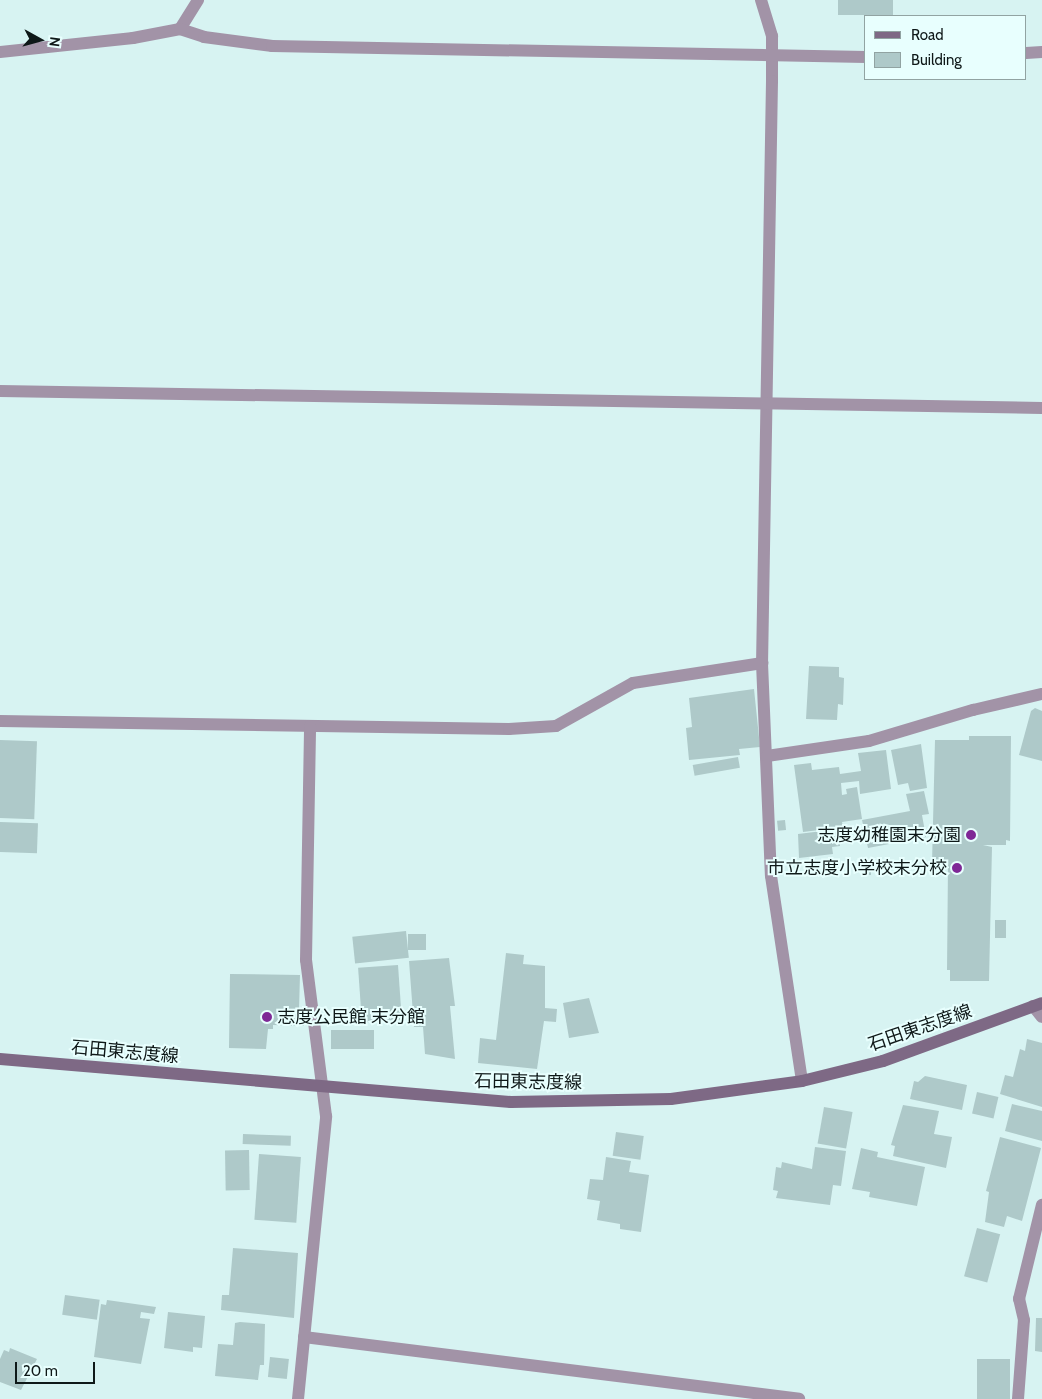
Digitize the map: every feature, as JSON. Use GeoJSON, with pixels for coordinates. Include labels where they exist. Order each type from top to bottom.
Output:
{"type":"FeatureCollection","features":[{"type":"Feature","properties":{"kind":"main road","name":"石田東志度線"},"geometry":{"type":"LineString","coordinates":[[0,1059],[511,1102],[671,1099],[802,1081],[883,1061],[1038,1004]]}},
{"type":"Feature","properties":{"kind":"street"},"geometry":{"type":"LineString","coordinates":[[180,29],[198,0]]}},
{"type":"Feature","properties":{"kind":"street"},"geometry":{"type":"LineString","coordinates":[[760,0],[772,36],[762,663],[771,876],[802,1081]]}},
{"type":"Feature","properties":{"kind":"street"},"geometry":{"type":"LineString","coordinates":[[0,52],[133,38],[180,29],[204,37],[272,46],[772,57],[864,57]]}},
{"type":"Feature","properties":{"kind":"street"},"geometry":{"type":"LineString","coordinates":[[1027,53],[1042,52]]}},
{"type":"Feature","properties":{"kind":"street"},"geometry":{"type":"LineString","coordinates":[[0,391],[1042,408]]}},
{"type":"Feature","properties":{"kind":"street"},"geometry":{"type":"LineString","coordinates":[[0,721],[310,726],[556,726],[633,682],[762,663]]}},
{"type":"Feature","properties":{"kind":"street"},"geometry":{"type":"LineString","coordinates":[[767,756],[869,741],[973,710],[1042,694]]}},
{"type":"Feature","properties":{"kind":"street"},"geometry":{"type":"LineString","coordinates":[[298,1399],[326,1116],[306,960],[310,726]]}},
{"type":"Feature","properties":{"kind":"street"},"geometry":{"type":"LineString","coordinates":[[1038,1004],[1042,1017]]}},
{"type":"Feature","properties":{"kind":"street"},"geometry":{"type":"LineString","coordinates":[[1018,1399],[1024,1320],[1019,1299],[1042,1204]]}},
{"type":"Feature","properties":{"kind":"street"},"geometry":{"type":"LineString","coordinates":[[304,1336],[799,1399]]}},
{"type":"Feature","properties":{"kind":"building"},"geometry":{"type":"Polygon","coordinates":[[[838,0],[893,0],[893,15],[838,15],[838,0]]]}},
{"type":"Feature","properties":{"kind":"building"},"geometry":{"type":"Polygon","coordinates":[[[809,666],[839,667],[839,677],[844,678],[843,705],[838,704],[837,720],[806,719],[809,666]]]}},
{"type":"Feature","properties":{"kind":"building"},"geometry":{"type":"Polygon","coordinates":[[[754,689],[760,747],[739,749],[740,755],[689,760],[686,728],[692,727],[689,698],[754,689]]]}},
{"type":"Feature","properties":{"kind":"building"},"geometry":{"type":"Polygon","coordinates":[[[1035,708],[1042,711],[1042,761],[1019,755],[1031,711],[1035,708]]]}},
{"type":"Feature","properties":{"kind":"building"},"geometry":{"type":"Polygon","coordinates":[[[969,736],[1011,736],[1010,841],[1006,840],[1006,845],[983,845],[992,847],[989,981],[950,981],[950,970],[947,970],[948,864],[932,864],[935,740],[969,740],[969,736]]]}},
{"type":"Feature","properties":{"kind":"building"},"geometry":{"type":"Polygon","coordinates":[[[0,740],[37,741],[34,819],[0,818],[0,740]]]}},
{"type":"Feature","properties":{"kind":"building"},"geometry":{"type":"Polygon","coordinates":[[[921,744],[927,788],[910,791],[908,783],[898,785],[891,750],[921,744]]]}},
{"type":"Feature","properties":{"kind":"building"},"geometry":{"type":"Polygon","coordinates":[[[886,750],[891,789],[860,794],[859,781],[841,783],[842,795],[847,794],[846,789],[857,787],[862,819],[842,822],[843,827],[803,832],[794,765],[811,763],[812,770],[839,767],[840,774],[861,771],[858,753],[886,750]]]}},
{"type":"Feature","properties":{"kind":"building"},"geometry":{"type":"Polygon","coordinates":[[[738,757],[740,768],[695,776],[693,765],[738,757]]]}},
{"type":"Feature","properties":{"kind":"building"},"geometry":{"type":"Polygon","coordinates":[[[924,791],[929,814],[922,815],[926,837],[868,848],[862,820],[910,811],[906,794],[924,791]]]}},
{"type":"Feature","properties":{"kind":"building"},"geometry":{"type":"Polygon","coordinates":[[[785,820],[786,830],[778,831],[777,821],[785,820]]]}},
{"type":"Feature","properties":{"kind":"building"},"geometry":{"type":"Polygon","coordinates":[[[0,822],[38,823],[37,853],[0,852],[0,822]]]}},
{"type":"Feature","properties":{"kind":"building"},"geometry":{"type":"Polygon","coordinates":[[[839,829],[840,846],[832,847],[833,854],[799,858],[798,834],[839,829]]]}},
{"type":"Feature","properties":{"kind":"building"},"geometry":{"type":"Polygon","coordinates":[[[863,861],[871,861],[871,875],[863,875],[863,861]]]}},
{"type":"Feature","properties":{"kind":"building"},"geometry":{"type":"Polygon","coordinates":[[[995,920],[1006,920],[1006,938],[995,938],[995,920]]]}},
{"type":"Feature","properties":{"kind":"building"},"geometry":{"type":"Polygon","coordinates":[[[406,931],[409,958],[355,963],[352,937],[406,931]]]}},
{"type":"Feature","properties":{"kind":"building"},"geometry":{"type":"Polygon","coordinates":[[[408,934],[426,934],[426,950],[408,950],[408,934]]]}},
{"type":"Feature","properties":{"kind":"building"},"geometry":{"type":"Polygon","coordinates":[[[506,953],[524,955],[523,964],[545,966],[545,1008],[557,1009],[556,1022],[544,1021],[537,1069],[478,1063],[480,1038],[496,1040],[506,953]]]}},
{"type":"Feature","properties":{"kind":"building"},"geometry":{"type":"Polygon","coordinates":[[[449,958],[455,1006],[450,1006],[455,1059],[425,1054],[423,1027],[414,1027],[409,961],[449,958]]]}},
{"type":"Feature","properties":{"kind":"building"},"geometry":{"type":"Polygon","coordinates":[[[398,965],[402,1020],[362,1023],[358,968],[398,965]]]}},
{"type":"Feature","properties":{"kind":"building","name":"志度公民館 末分館"},"geometry":{"type":"Polygon","coordinates":[[[230,974],[300,975],[299,1010],[304,1009],[304,1026],[273,1025],[273,1029],[268,1029],[266,1049],[229,1048],[230,974]]]}},
{"type":"Feature","properties":{"kind":"building"},"geometry":{"type":"Polygon","coordinates":[[[589,998],[599,1033],[569,1038],[563,1003],[589,998]]]}},
{"type":"Feature","properties":{"kind":"building"},"geometry":{"type":"Polygon","coordinates":[[[331,1030],[374,1030],[374,1049],[331,1049],[331,1030]]]}},
{"type":"Feature","properties":{"kind":"building"},"geometry":{"type":"Polygon","coordinates":[[[1027,1039],[1042,1043],[1042,1107],[1000,1094],[1005,1075],[1013,1077],[1020,1049],[1025,1051],[1027,1039]]]}},
{"type":"Feature","properties":{"kind":"building"},"geometry":{"type":"Polygon","coordinates":[[[925,1076],[967,1085],[962,1110],[910,1099],[914,1081],[918,1082],[925,1076]]]}},
{"type":"Feature","properties":{"kind":"building"},"geometry":{"type":"Polygon","coordinates":[[[977,1092],[998,1097],[993,1118],[972,1113],[977,1092]]]}},
{"type":"Feature","properties":{"kind":"building"},"geometry":{"type":"Polygon","coordinates":[[[1012,1104],[1042,1111],[1042,1141],[1005,1131],[1012,1104]]]}},
{"type":"Feature","properties":{"kind":"building"},"geometry":{"type":"Polygon","coordinates":[[[903,1105],[939,1111],[934,1134],[952,1137],[946,1168],[893,1156],[895,1146],[891,1145],[903,1105]]]}},
{"type":"Feature","properties":{"kind":"building"},"geometry":{"type":"Polygon","coordinates":[[[824,1107],[853,1112],[846,1148],[818,1143],[824,1107]]]}},
{"type":"Feature","properties":{"kind":"building"},"geometry":{"type":"Polygon","coordinates":[[[616,1132],[644,1136],[640,1160],[613,1156],[616,1132]]]}},
{"type":"Feature","properties":{"kind":"building"},"geometry":{"type":"Polygon","coordinates":[[[243,1134],[291,1136],[291,1146],[243,1144],[243,1134]]]}},
{"type":"Feature","properties":{"kind":"building"},"geometry":{"type":"Polygon","coordinates":[[[1000,1137],[1041,1148],[1022,1221],[1007,1216],[1004,1227],[985,1222],[989,1192],[986,1191],[1000,1137]]]}},
{"type":"Feature","properties":{"kind":"building"},"geometry":{"type":"Polygon","coordinates":[[[815,1147],[846,1151],[841,1186],[833,1185],[830,1205],[776,1198],[778,1191],[773,1190],[776,1167],[781,1168],[782,1162],[812,1169],[815,1147]]]}},
{"type":"Feature","properties":{"kind":"building"},"geometry":{"type":"Polygon","coordinates":[[[861,1148],[878,1152],[877,1157],[925,1167],[917,1206],[869,1197],[870,1192],[852,1189],[861,1148]]]}},
{"type":"Feature","properties":{"kind":"building"},"geometry":{"type":"Polygon","coordinates":[[[225,1150],[249,1150],[250,1190],[226,1190],[225,1150]]]}},
{"type":"Feature","properties":{"kind":"building"},"geometry":{"type":"Polygon","coordinates":[[[259,1154],[301,1157],[296,1223],[254,1220],[259,1154]]]}},
{"type":"Feature","properties":{"kind":"building"},"geometry":{"type":"Polygon","coordinates":[[[606,1157],[631,1161],[629,1172],[649,1175],[641,1232],[620,1229],[620,1224],[597,1220],[600,1201],[587,1199],[590,1179],[603,1180],[606,1157]]]}},
{"type":"Feature","properties":{"kind":"building"},"geometry":{"type":"Polygon","coordinates":[[[977,1228],[1000,1234],[987,1283],[964,1276],[977,1228]]]}},
{"type":"Feature","properties":{"kind":"building"},"geometry":{"type":"Polygon","coordinates":[[[233,1248],[298,1253],[294,1318],[221,1310],[222,1295],[229,1295],[233,1248]]]}},
{"type":"Feature","properties":{"kind":"building"},"geometry":{"type":"Polygon","coordinates":[[[65,1295],[100,1300],[97,1320],[62,1315],[65,1295]]]}},
{"type":"Feature","properties":{"kind":"building"},"geometry":{"type":"Polygon","coordinates":[[[107,1300],[156,1307],[154,1314],[141,1312],[140,1318],[150,1319],[141,1364],[94,1357],[101,1304],[106,1305],[107,1300]]]}},
{"type":"Feature","properties":{"kind":"building"},"geometry":{"type":"Polygon","coordinates":[[[168,1312],[205,1316],[202,1348],[193,1347],[193,1352],[164,1348],[168,1312]]]}},
{"type":"Feature","properties":{"kind":"building"},"geometry":{"type":"Polygon","coordinates":[[[1036,1318],[1042,1318],[1042,1352],[1035,1351],[1036,1318]]]}},
{"type":"Feature","properties":{"kind":"building"},"geometry":{"type":"Polygon","coordinates":[[[235,1323],[265,1324],[264,1365],[260,1365],[258,1380],[215,1376],[218,1344],[233,1345],[235,1323]]]}},
{"type":"Feature","properties":{"kind":"building"},"geometry":{"type":"Polygon","coordinates":[[[10,1348],[37,1359],[21,1390],[0,1382],[0,1359],[4,1350],[9,1352],[10,1348]]]}},
{"type":"Feature","properties":{"kind":"building"},"geometry":{"type":"Polygon","coordinates":[[[270,1357],[289,1359],[287,1379],[268,1377],[270,1357]]]}},
{"type":"Feature","properties":{"kind":"building"},"geometry":{"type":"Polygon","coordinates":[[[977,1359],[1010,1359],[1010,1399],[977,1399],[977,1359]]]}},
{"type":"Feature","properties":{"kind":"place","name":"志度幼稚園末分園"},"geometry":{"type":"Point","coordinates":[971,835]}},
{"type":"Feature","properties":{"kind":"place","name":"市立志度小学校末分校"},"geometry":{"type":"Point","coordinates":[957,868]}},
{"type":"Feature","properties":{"kind":"place","name":"志度公民館 末分館"},"geometry":{"type":"Point","coordinates":[267,1017]}}]}
